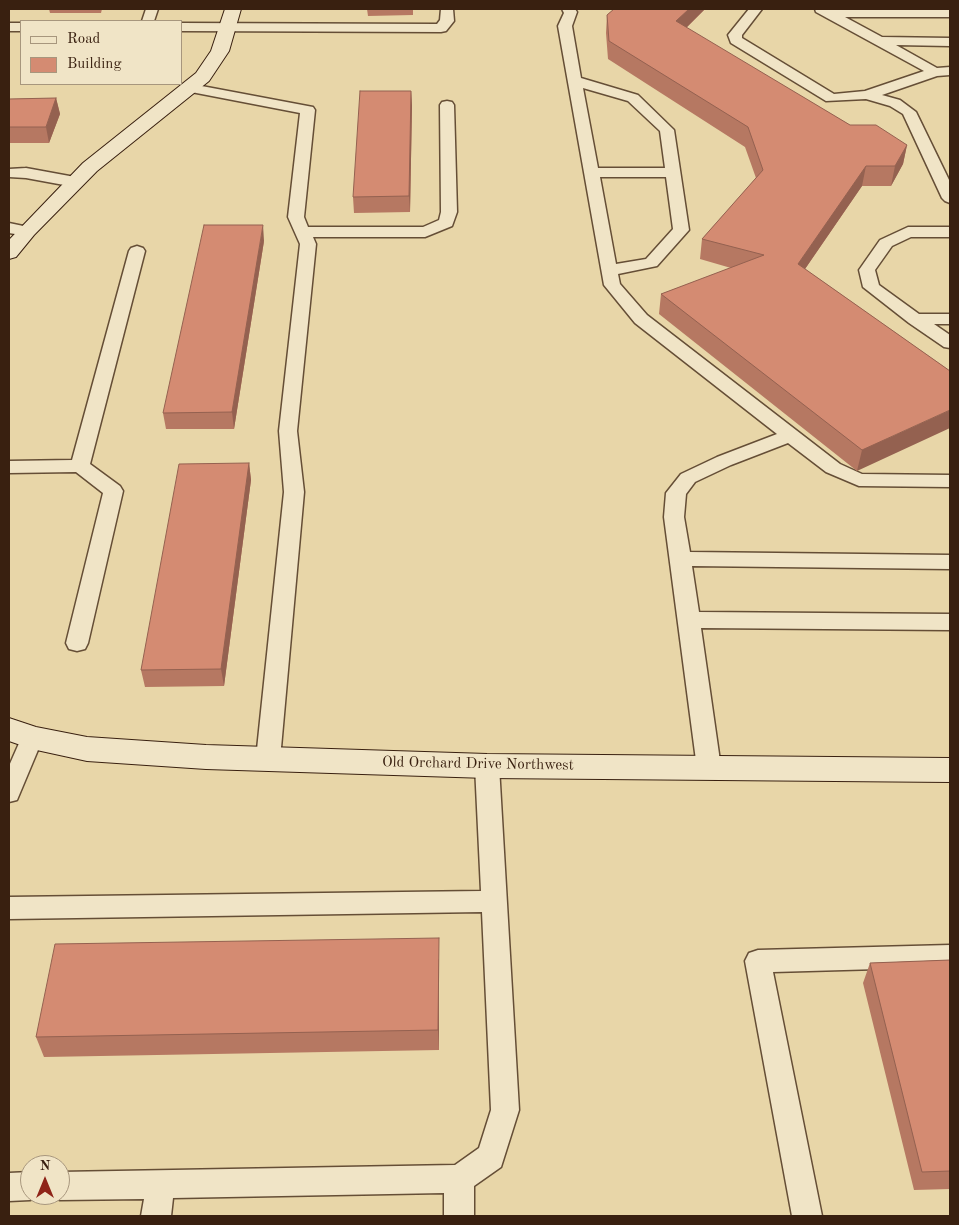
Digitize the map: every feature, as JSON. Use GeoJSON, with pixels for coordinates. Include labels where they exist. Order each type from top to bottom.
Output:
{"type":"FeatureCollection","features":[{"type":"Feature","properties":{"kind":"street"},"geometry":{"type":"LineString","coordinates":[[9,253],[18,229],[75,182],[90,167],[203,77],[220,51],[233,9]]}},
{"type":"Feature","properties":{"kind":"street","name":"Old Orchard Drive Northwest"},"geometry":{"type":"LineString","coordinates":[[20,733],[87,749],[268,759],[487,766],[950,770]]}},
{"type":"Feature","properties":{"kind":"lane"},"geometry":{"type":"LineString","coordinates":[[182,27],[227,29],[317,23],[441,28],[447,21],[448,9]]}},
{"type":"Feature","properties":{"kind":"lane"},"geometry":{"type":"LineString","coordinates":[[568,9],[571,12],[565,26],[612,285],[641,319],[833,468],[859,480],[950,481]]}},
{"type":"Feature","properties":{"kind":"lane"},"geometry":{"type":"LineString","coordinates":[[756,9],[735,35],[736,40],[831,98],[867,96],[935,72],[950,71]]}},
{"type":"Feature","properties":{"kind":"lane"},"geometry":{"type":"LineString","coordinates":[[825,11],[935,72]]}},
{"type":"Feature","properties":{"kind":"lane"},"geometry":{"type":"LineString","coordinates":[[825,11],[950,13]]}},
{"type":"Feature","properties":{"kind":"lane"},"geometry":{"type":"LineString","coordinates":[[881,41],[950,42]]}},
{"type":"Feature","properties":{"kind":"lane"},"geometry":{"type":"LineString","coordinates":[[575,81],[633,98],[667,130],[681,230],[651,263],[610,270]]}},
{"type":"Feature","properties":{"kind":"lane"},"geometry":{"type":"LineString","coordinates":[[191,88],[308,110],[296,217],[308,244],[288,431],[294,492],[268,759]]}},
{"type":"Feature","properties":{"kind":"lane"},"geometry":{"type":"LineString","coordinates":[[867,96],[895,103],[909,112],[950,198]]}},
{"type":"Feature","properties":{"kind":"lane"},"geometry":{"type":"LineString","coordinates":[[302,232],[425,232],[446,223],[449,212],[447,105]]}},
{"type":"Feature","properties":{"kind":"lane"},"geometry":{"type":"LineString","coordinates":[[592,173],[673,172]]}},
{"type":"Feature","properties":{"kind":"lane"},"geometry":{"type":"LineString","coordinates":[[9,173],[26,173],[75,182]]}},
{"type":"Feature","properties":{"kind":"lane"},"geometry":{"type":"LineString","coordinates":[[950,232],[908,232],[886,243],[867,270],[870,287],[950,343]]}},
{"type":"Feature","properties":{"kind":"lane"},"geometry":{"type":"LineString","coordinates":[[80,466],[137,251]]}},
{"type":"Feature","properties":{"kind":"lane"},"geometry":{"type":"LineString","coordinates":[[915,319],[950,319]]}},
{"type":"Feature","properties":{"kind":"lane"},"geometry":{"type":"LineString","coordinates":[[709,768],[674,517],[676,493],[688,478],[724,460],[791,435]]}},
{"type":"Feature","properties":{"kind":"lane"},"geometry":{"type":"LineString","coordinates":[[9,467],[80,466],[113,491],[77,643]]}},
{"type":"Feature","properties":{"kind":"lane"},"geometry":{"type":"LineString","coordinates":[[681,559],[950,562]]}},
{"type":"Feature","properties":{"kind":"lane"},"geometry":{"type":"LineString","coordinates":[[689,620],[950,622]]}},
{"type":"Feature","properties":{"kind":"lane"},"geometry":{"type":"LineString","coordinates":[[9,794],[20,733]]}},
{"type":"Feature","properties":{"kind":"lane"},"geometry":{"type":"LineString","coordinates":[[70,1186],[459,1179],[492,1158],[505,1110],[487,766]]}},
{"type":"Feature","properties":{"kind":"lane"},"geometry":{"type":"LineString","coordinates":[[9,908],[494,901]]}},
{"type":"Feature","properties":{"kind":"lane"},"geometry":{"type":"LineString","coordinates":[[806,1216],[758,962],[950,956]]}},
{"type":"Feature","properties":{"kind":"lane"},"geometry":{"type":"LineString","coordinates":[[459,1179],[459,1216]]}},
{"type":"Feature","properties":{"kind":"lane"},"geometry":{"type":"LineString","coordinates":[[156,1216],[161,1184]]}},
{"type":"Feature","properties":{"kind":"building"},"geometry":{"type":"Polygon","coordinates":[[[614,9],[689,9],[676,21],[850,125],[876,125],[907,145],[895,166],[866,166],[798,264],[950,371],[950,410],[862,450],[661,294],[764,255],[702,239],[763,170],[748,127],[609,41],[607,15],[614,9]]]}},
{"type":"Feature","properties":{"kind":"building"},"geometry":{"type":"Polygon","coordinates":[[[360,91],[411,91],[409,196],[353,197],[360,91]]]}},
{"type":"Feature","properties":{"kind":"building"},"geometry":{"type":"Polygon","coordinates":[[[56,98],[46,127],[9,127],[9,99],[56,98]]]}},
{"type":"Feature","properties":{"kind":"building"},"geometry":{"type":"Polygon","coordinates":[[[204,225],[263,225],[232,412],[163,413],[204,225]]]}},
{"type":"Feature","properties":{"kind":"building"},"geometry":{"type":"Polygon","coordinates":[[[249,463],[221,669],[141,670],[179,464],[249,463]]]}},
{"type":"Feature","properties":{"kind":"building"},"geometry":{"type":"Polygon","coordinates":[[[439,938],[438,1030],[36,1037],[55,944],[439,938]]]}},
{"type":"Feature","properties":{"kind":"building"},"geometry":{"type":"Polygon","coordinates":[[[950,960],[950,1171],[922,1172],[870,963],[950,960]]]}}]}
